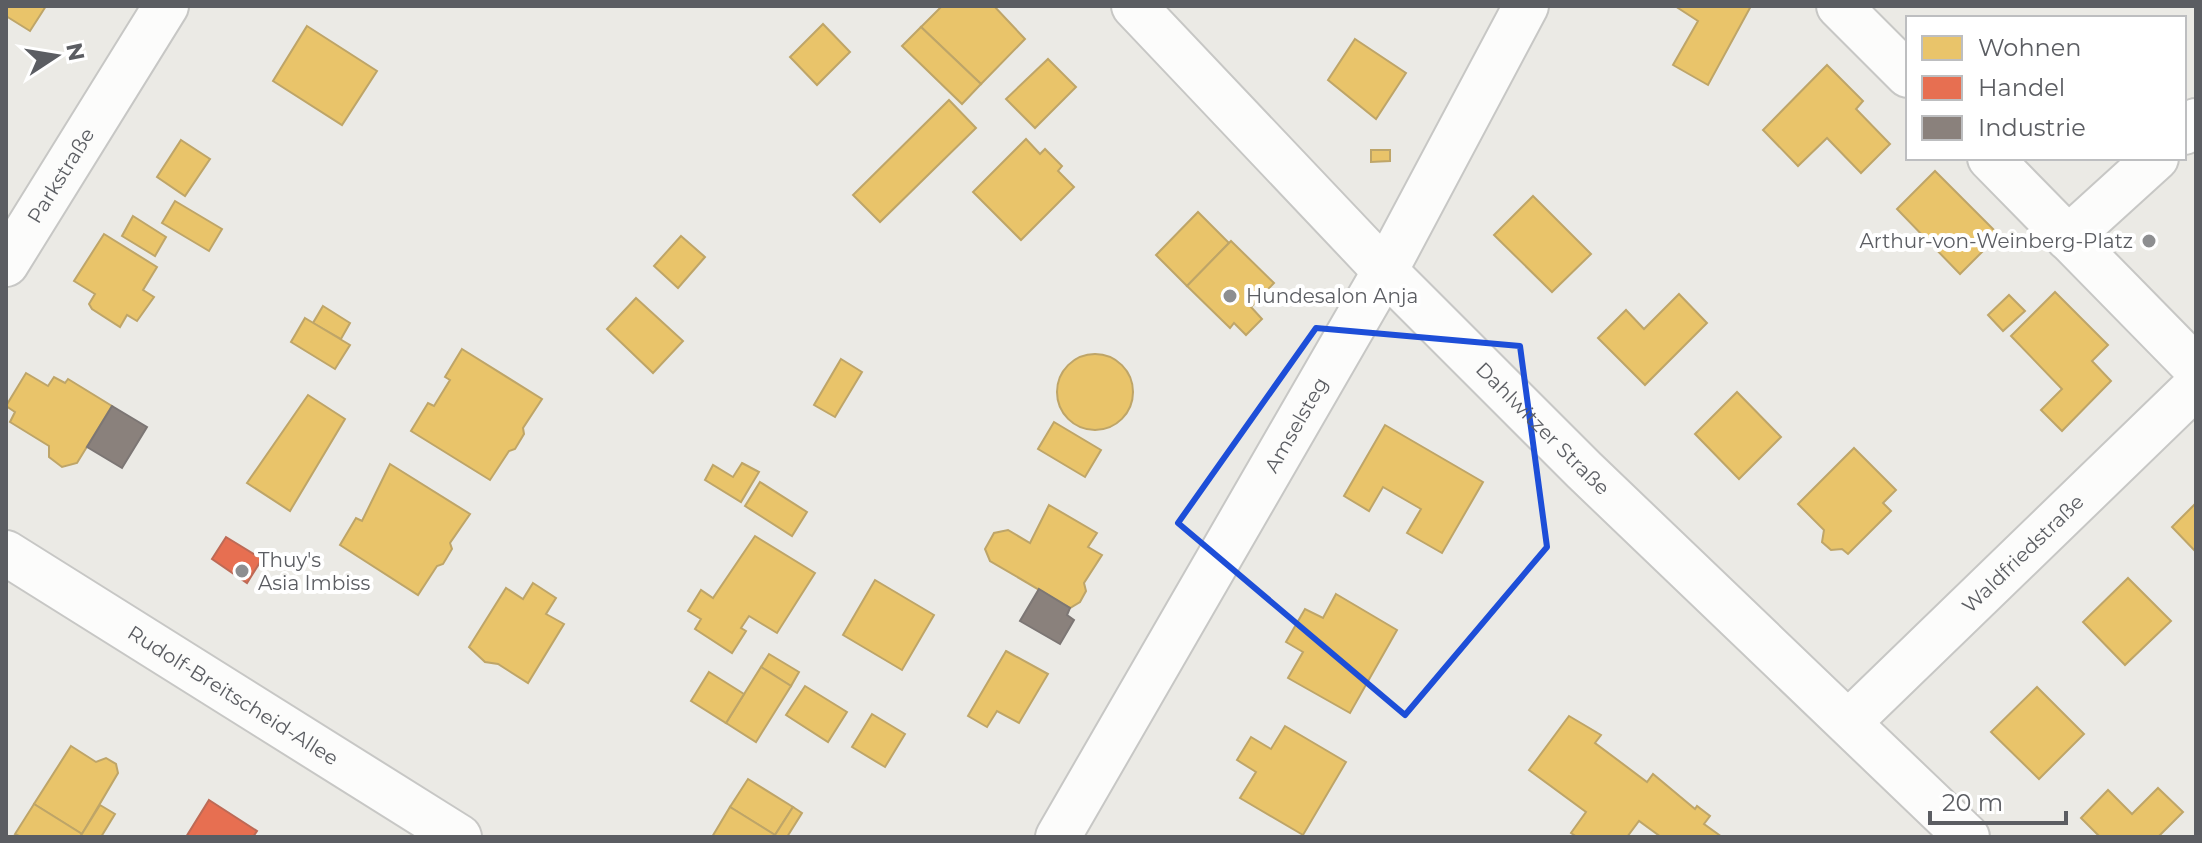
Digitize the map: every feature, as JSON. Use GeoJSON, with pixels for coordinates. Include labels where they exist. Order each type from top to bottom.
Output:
{"type":"FeatureCollection","features":[{"type":"Feature","properties":{"kind":"street","name":"Parkstraße"},"geometry":{"type":"LineString","coordinates":[[6,264],[166,6]]}},
{"type":"Feature","properties":{"kind":"street","name":"Dahlwitzer Straße"},"geometry":{"type":"LineString","coordinates":[[1134,6],[1385,271],[1628,513],[1967,837]]}},
{"type":"Feature","properties":{"kind":"street","name":"Amselsteg"},"geometry":{"type":"LineString","coordinates":[[1058,837],[1385,271],[1526,6]]}},
{"type":"Feature","properties":{"kind":"street"},"geometry":{"type":"LineString","coordinates":[[1839,6],[1906,73]]}},
{"type":"Feature","properties":{"kind":"street"},"geometry":{"type":"LineString","coordinates":[[1992,160],[2196,368]]}},
{"type":"Feature","properties":{"kind":"street"},"geometry":{"type":"LineString","coordinates":[[2068,238],[2154,160]]}},
{"type":"Feature","properties":{"kind":"street","name":"Waldfriedstraße"},"geometry":{"type":"LineString","coordinates":[[1849,722],[2196,386]]}},
{"type":"Feature","properties":{"kind":"street","name":"Rudolf-Breitscheid-Allee"},"geometry":{"type":"LineString","coordinates":[[6,553],[459,837]]}},
{"type":"Feature","properties":{"kind":"highlighted area"},"geometry":{"type":"Polygon","coordinates":[[[1316,328],[1520,346],[1547,547],[1405,715],[1178,523],[1316,328]]]}},
{"type":"Feature","properties":{"kind":"building: Wohnen"},"geometry":{"type":"Polygon","coordinates":[[[6,6],[46,6],[30,31],[6,16],[6,6]]]}},
{"type":"Feature","properties":{"kind":"building: Wohnen"},"geometry":{"type":"Polygon","coordinates":[[[942,6],[994,6],[1025,39],[981,84],[921,27],[942,6]]]}},
{"type":"Feature","properties":{"kind":"building: Wohnen"},"geometry":{"type":"Polygon","coordinates":[[[1675,6],[1751,6],[1708,85],[1673,65],[1698,21],[1675,6]]]}},
{"type":"Feature","properties":{"kind":"building: Wohnen"},"geometry":{"type":"Polygon","coordinates":[[[823,24],[850,52],[817,85],[790,57],[823,24]]]}},
{"type":"Feature","properties":{"kind":"building: Wohnen"},"geometry":{"type":"Polygon","coordinates":[[[307,26],[377,71],[342,125],[273,81],[307,26]]]}},
{"type":"Feature","properties":{"kind":"building: Wohnen"},"geometry":{"type":"Polygon","coordinates":[[[921,27],[981,84],[962,104],[902,46],[921,27]]]}},
{"type":"Feature","properties":{"kind":"building: Wohnen"},"geometry":{"type":"Polygon","coordinates":[[[1355,39],[1406,73],[1376,119],[1328,80],[1355,39]]]}},
{"type":"Feature","properties":{"kind":"building: Wohnen"},"geometry":{"type":"Polygon","coordinates":[[[1048,59],[1076,87],[1035,128],[1006,99],[1048,59]]]}},
{"type":"Feature","properties":{"kind":"building: Wohnen"},"geometry":{"type":"Polygon","coordinates":[[[1827,65],[1863,101],[1856,109],[1890,144],[1861,173],[1827,138],[1798,166],[1763,130],[1827,65]]]}},
{"type":"Feature","properties":{"kind":"building: Wohnen"},"geometry":{"type":"Polygon","coordinates":[[[949,100],[976,128],[880,222],[853,195],[949,100]]]}},
{"type":"Feature","properties":{"kind":"building: Wohnen"},"geometry":{"type":"Polygon","coordinates":[[[1026,139],[1040,154],[1045,149],[1062,166],[1058,171],[1074,187],[1021,240],[973,192],[1026,139]]]}},
{"type":"Feature","properties":{"kind":"building: Wohnen"},"geometry":{"type":"Polygon","coordinates":[[[181,140],[210,159],[185,196],[157,177],[181,140]]]}},
{"type":"Feature","properties":{"kind":"building: Wohnen"},"geometry":{"type":"Polygon","coordinates":[[[1371,150],[1390,150],[1390,161],[1371,162],[1371,150]]]}},
{"type":"Feature","properties":{"kind":"building: Wohnen"},"geometry":{"type":"Polygon","coordinates":[[[1935,171],[1999,235],[1960,274],[1897,209],[1935,171]]]}},
{"type":"Feature","properties":{"kind":"building: Wohnen"},"geometry":{"type":"Polygon","coordinates":[[[1533,196],[1591,254],[1552,292],[1494,235],[1533,196]]]}},
{"type":"Feature","properties":{"kind":"building: Wohnen"},"geometry":{"type":"Polygon","coordinates":[[[175,201],[222,229],[209,251],[162,223],[175,201]]]}},
{"type":"Feature","properties":{"kind":"building: Wohnen"},"geometry":{"type":"Polygon","coordinates":[[[1198,212],[1229,243],[1187,286],[1156,255],[1198,212]]]}},
{"type":"Feature","properties":{"kind":"building: Wohnen"},"geometry":{"type":"Polygon","coordinates":[[[133,216],[166,237],[155,256],[122,236],[133,216]]]}},
{"type":"Feature","properties":{"kind":"building: Wohnen"},"geometry":{"type":"Polygon","coordinates":[[[104,234],[157,267],[143,290],[154,297],[137,321],[127,315],[120,327],[92,309],[89,304],[95,294],[74,281],[104,234]]]}},
{"type":"Feature","properties":{"kind":"building: Wohnen"},"geometry":{"type":"Polygon","coordinates":[[[681,236],[705,257],[678,288],[654,266],[681,236]]]}},
{"type":"Feature","properties":{"kind":"building: Wohnen","name":"Hundesalon Anja"},"geometry":{"type":"Polygon","coordinates":[[[1231,241],[1274,283],[1251,307],[1262,319],[1246,335],[1234,323],[1230,328],[1187,286],[1231,241]]]}},
{"type":"Feature","properties":{"kind":"building: Wohnen"},"geometry":{"type":"Polygon","coordinates":[[[2055,292],[2108,345],[2092,361],[2111,381],[2062,431],[2041,410],[2062,389],[2011,336],[2055,292]]]}},
{"type":"Feature","properties":{"kind":"building: Wohnen"},"geometry":{"type":"Polygon","coordinates":[[[1679,294],[1707,323],[1645,385],[1598,338],[1626,310],[1644,329],[1679,294]]]}},
{"type":"Feature","properties":{"kind":"building: Wohnen"},"geometry":{"type":"Polygon","coordinates":[[[2009,295],[2025,311],[2003,331],[1988,315],[2009,295]]]}},
{"type":"Feature","properties":{"kind":"building: Wohnen"},"geometry":{"type":"Polygon","coordinates":[[[636,298],[683,341],[653,373],[607,329],[636,298]]]}},
{"type":"Feature","properties":{"kind":"building: Wohnen"},"geometry":{"type":"Polygon","coordinates":[[[323,306],[350,323],[341,339],[313,323],[323,306]]]}},
{"type":"Feature","properties":{"kind":"building: Wohnen"},"geometry":{"type":"Polygon","coordinates":[[[305,318],[350,345],[335,369],[291,342],[305,318]]]}},
{"type":"Feature","properties":{"kind":"building: Wohnen"},"geometry":{"type":"Polygon","coordinates":[[[462,349],[542,399],[523,428],[524,434],[515,449],[509,451],[490,480],[411,431],[428,403],[434,406],[450,380],[445,377],[462,349]]]}},
{"type":"Feature","properties":{"kind":"building: Wohnen"},"geometry":{"type":"Polygon","coordinates":[[[1088,354],[1102,354],[1116,360],[1127,371],[1133,392],[1130,407],[1122,419],[1102,430],[1088,430],[1074,424],[1063,413],[1057,399],[1057,385],[1063,371],[1074,360],[1088,354]]]}},
{"type":"Feature","properties":{"kind":"building: Wohnen"},"geometry":{"type":"Polygon","coordinates":[[[841,359],[862,372],[835,417],[814,405],[841,359]]]}},
{"type":"Feature","properties":{"kind":"building: Wohnen"},"geometry":{"type":"Polygon","coordinates":[[[26,373],[48,386],[54,377],[65,383],[68,379],[112,406],[77,463],[62,467],[49,457],[49,446],[10,422],[15,412],[6,406],[26,373]]]}},
{"type":"Feature","properties":{"kind":"building: Wohnen"},"geometry":{"type":"Polygon","coordinates":[[[1737,392],[1781,437],[1739,479],[1695,434],[1737,392]]]}},
{"type":"Feature","properties":{"kind":"building: Wohnen"},"geometry":{"type":"Polygon","coordinates":[[[308,395],[345,419],[290,511],[247,483],[308,395]]]}},
{"type":"Feature","properties":{"kind":"building: Wohnen"},"geometry":{"type":"Polygon","coordinates":[[[1054,422],[1101,450],[1085,477],[1038,449],[1054,422]]]}},
{"type":"Feature","properties":{"kind":"building: Wohnen"},"geometry":{"type":"Polygon","coordinates":[[[1385,425],[1483,482],[1442,553],[1407,533],[1421,509],[1383,487],[1369,511],[1344,496],[1385,425]]]}},
{"type":"Feature","properties":{"kind":"building: Wohnen"},"geometry":{"type":"Polygon","coordinates":[[[1854,448],[1896,490],[1883,503],[1891,511],[1848,554],[1842,549],[1831,550],[1822,542],[1824,530],[1798,504],[1854,448]]]}},
{"type":"Feature","properties":{"kind":"building: Wohnen"},"geometry":{"type":"Polygon","coordinates":[[[742,463],[759,472],[741,502],[705,480],[713,465],[733,477],[742,463]]]}},
{"type":"Feature","properties":{"kind":"building: Wohnen"},"geometry":{"type":"Polygon","coordinates":[[[390,464],[470,514],[450,543],[452,549],[443,564],[437,566],[418,595],[340,545],[356,518],[362,521],[390,464]]]}},
{"type":"Feature","properties":{"kind":"building: Wohnen"},"geometry":{"type":"Polygon","coordinates":[[[760,482],[807,512],[792,536],[745,506],[760,482]]]}},
{"type":"Feature","properties":{"kind":"building: Wohnen"},"geometry":{"type":"Polygon","coordinates":[[[2196,503],[2196,552],[2172,527],[2196,503]]]}},
{"type":"Feature","properties":{"kind":"building: Wohnen"},"geometry":{"type":"Polygon","coordinates":[[[1049,505],[1097,533],[1088,547],[1102,555],[1084,583],[1086,591],[1080,602],[1070,608],[990,561],[985,549],[994,533],[1008,530],[1030,543],[1049,505]]]}},
{"type":"Feature","properties":{"kind":"building: Wohnen"},"geometry":{"type":"Polygon","coordinates":[[[755,536],[815,573],[777,633],[749,616],[741,628],[746,631],[732,653],[695,629],[701,619],[688,611],[701,590],[713,598],[755,536]]]}},
{"type":"Feature","properties":{"kind":"building: Wohnen"},"geometry":{"type":"Polygon","coordinates":[[[2128,578],[2171,621],[2125,665],[2083,622],[2128,578]]]}},
{"type":"Feature","properties":{"kind":"building: Wohnen"},"geometry":{"type":"Polygon","coordinates":[[[875,580],[934,615],[902,670],[843,635],[875,580]]]}},
{"type":"Feature","properties":{"kind":"building: Wohnen"},"geometry":{"type":"Polygon","coordinates":[[[533,583],[556,598],[546,614],[564,624],[528,683],[498,664],[485,662],[469,647],[506,588],[523,599],[533,583]]]}},
{"type":"Feature","properties":{"kind":"building: Wohnen"},"geometry":{"type":"Polygon","coordinates":[[[1336,594],[1397,630],[1350,713],[1288,678],[1303,652],[1286,642],[1305,609],[1323,618],[1336,594]]]}},
{"type":"Feature","properties":{"kind":"building: Wohnen"},"geometry":{"type":"Polygon","coordinates":[[[1006,651],[1048,674],[1019,723],[997,711],[987,727],[968,716],[1006,651]]]}},
{"type":"Feature","properties":{"kind":"building: Wohnen"},"geometry":{"type":"Polygon","coordinates":[[[769,654],[799,672],[791,686],[761,667],[769,654]]]}},
{"type":"Feature","properties":{"kind":"building: Wohnen"},"geometry":{"type":"Polygon","coordinates":[[[761,667],[791,686],[756,742],[726,723],[761,667]]]}},
{"type":"Feature","properties":{"kind":"building: Wohnen"},"geometry":{"type":"Polygon","coordinates":[[[709,672],[744,694],[726,723],[691,701],[709,672]]]}},
{"type":"Feature","properties":{"kind":"building: Wohnen"},"geometry":{"type":"Polygon","coordinates":[[[805,686],[847,712],[828,742],[786,715],[805,686]]]}},
{"type":"Feature","properties":{"kind":"building: Wohnen"},"geometry":{"type":"Polygon","coordinates":[[[2037,687],[2084,734],[2039,779],[1991,732],[2037,687]]]}},
{"type":"Feature","properties":{"kind":"building: Wohnen"},"geometry":{"type":"Polygon","coordinates":[[[872,714],[905,734],[885,767],[852,747],[872,714]]]}},
{"type":"Feature","properties":{"kind":"building: Wohnen"},"geometry":{"type":"Polygon","coordinates":[[[1569,716],[1601,735],[1595,743],[1647,782],[1653,774],[1695,809],[1697,806],[1710,816],[1704,824],[1722,837],[1661,837],[1639,821],[1627,837],[1577,837],[1571,833],[1586,812],[1529,770],[1569,716]]]}},
{"type":"Feature","properties":{"kind":"building: Wohnen"},"geometry":{"type":"Polygon","coordinates":[[[1285,726],[1346,762],[1303,835],[1240,798],[1256,772],[1237,760],[1251,737],[1271,749],[1285,726]]]}},
{"type":"Feature","properties":{"kind":"building: Wohnen"},"geometry":{"type":"Polygon","coordinates":[[[71,746],[96,762],[106,758],[116,764],[118,773],[82,834],[34,804],[71,746]]]}},
{"type":"Feature","properties":{"kind":"building: Wohnen"},"geometry":{"type":"Polygon","coordinates":[[[748,779],[793,807],[775,835],[730,807],[748,779]]]}},
{"type":"Feature","properties":{"kind":"building: Wohnen"},"geometry":{"type":"Polygon","coordinates":[[[2158,788],[2183,812],[2158,837],[2100,837],[2081,818],[2108,790],[2132,814],[2158,788]]]}},
{"type":"Feature","properties":{"kind":"building: Wohnen"},"geometry":{"type":"Polygon","coordinates":[[[34,804],[82,834],[80,837],[21,837],[15,834],[34,804]]]}},
{"type":"Feature","properties":{"kind":"building: Wohnen"},"geometry":{"type":"Polygon","coordinates":[[[100,805],[115,814],[101,837],[80,837],[100,805]]]}},
{"type":"Feature","properties":{"kind":"building: Wohnen"},"geometry":{"type":"Polygon","coordinates":[[[730,807],[775,835],[778,837],[712,837],[730,807]]]}},
{"type":"Feature","properties":{"kind":"building: Wohnen"},"geometry":{"type":"Polygon","coordinates":[[[793,807],[802,813],[787,837],[778,837],[775,835],[793,807]]]}},
{"type":"Feature","properties":{"kind":"building: Handel","name":"Thuy's Asia Imbiss"},"geometry":{"type":"Polygon","coordinates":[[[226,537],[262,559],[247,583],[212,559],[226,537]]]}},
{"type":"Feature","properties":{"kind":"building: Handel"},"geometry":{"type":"Polygon","coordinates":[[[209,800],[257,831],[253,837],[186,837],[209,800]]]}},
{"type":"Feature","properties":{"kind":"building: Industrie"},"geometry":{"type":"Polygon","coordinates":[[[112,406],[147,427],[122,468],[87,447],[112,406]]]}},
{"type":"Feature","properties":{"kind":"building: Industrie"},"geometry":{"type":"Polygon","coordinates":[[[1039,589],[1070,608],[1067,615],[1074,620],[1060,644],[1020,621],[1039,589]]]}},
{"type":"Feature","properties":{"kind":"place","name":"Arthur-von-Weinberg-Platz"},"geometry":{"type":"Point","coordinates":[2149,241]}},
{"type":"Feature","properties":{"kind":"place","name":"Hundesalon Anja"},"geometry":{"type":"Point","coordinates":[1230,296]}},
{"type":"Feature","properties":{"kind":"place","name":"Thuy's Asia Imbiss"},"geometry":{"type":"Point","coordinates":[242,571]}}]}
